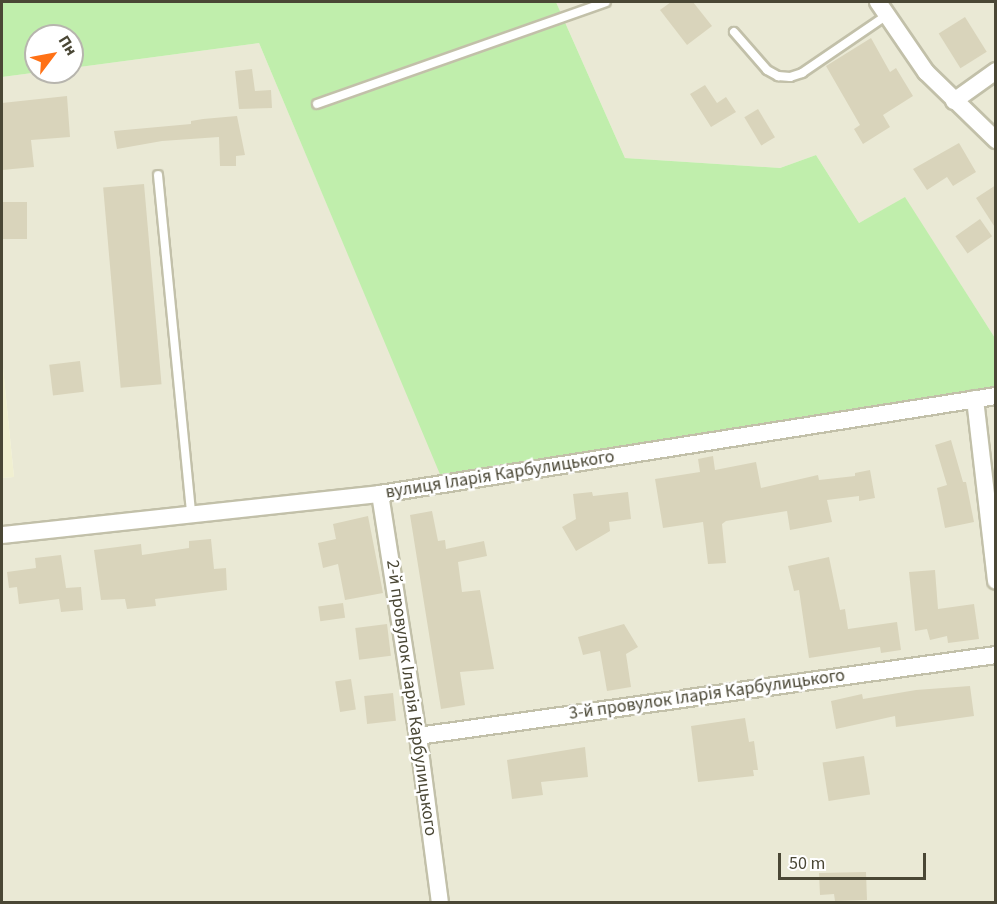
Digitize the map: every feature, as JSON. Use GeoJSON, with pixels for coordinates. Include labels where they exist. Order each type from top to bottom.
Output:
{"type":"FeatureCollection","features":[{"type":"Feature","properties":{"kind":"street"},"geometry":{"type":"LineString","coordinates":[[882,8],[926,72],[996,140]]}},
{"type":"Feature","properties":{"kind":"street"},"geometry":{"type":"LineString","coordinates":[[954,101],[996,71]]}},
{"type":"Feature","properties":{"kind":"street","name":"вулиця Іларія Карбулицького"},"geometry":{"type":"LineString","coordinates":[[2,536],[380,494],[996,396]]}},
{"type":"Feature","properties":{"kind":"street"},"geometry":{"type":"LineString","coordinates":[[975,399],[996,581]]}},
{"type":"Feature","properties":{"kind":"street","name":"2-й провулок Іларія Карбулицького"},"geometry":{"type":"LineString","coordinates":[[380,494],[418,736],[440,903]]}},
{"type":"Feature","properties":{"kind":"street","name":"3-й провулок Іларія Карбулицького"},"geometry":{"type":"LineString","coordinates":[[418,736],[996,655]]}},
{"type":"Feature","properties":{"kind":"lane"},"geometry":{"type":"LineString","coordinates":[[317,104],[606,2]]}},
{"type":"Feature","properties":{"kind":"lane"},"geometry":{"type":"LineString","coordinates":[[734,32],[767,70],[778,76],[790,77],[802,73],[882,8]]}},
{"type":"Feature","properties":{"kind":"lane"},"geometry":{"type":"LineString","coordinates":[[158,175],[191,514]]}},
{"type":"Feature","properties":{"kind":"shaded area"},"geometry":{"type":"Polygon","coordinates":[[[556,2],[995,2],[995,338],[905,198],[859,223],[816,155],[780,168],[625,158],[556,2]]]}},
{"type":"Feature","properties":{"kind":"shaded area"},"geometry":{"type":"Polygon","coordinates":[[[259,43],[448,491],[995,401],[995,902],[2,902],[2,478],[14,477],[2,358],[2,77],[24,74],[24,84],[84,84],[84,66],[259,43]]]}},
{"type":"Feature","properties":{"kind":"shaded area"},"geometry":{"type":"Polygon","coordinates":[[[2,358],[14,477],[2,478],[2,358]]]}},
{"type":"Feature","properties":{"kind":"green space"},"geometry":{"type":"Polygon","coordinates":[[[2,2],[556,2],[625,158],[780,168],[816,155],[859,223],[905,197],[995,338],[995,401],[447,491],[259,43],[84,66],[84,24],[24,24],[24,74],[2,77],[2,2]]]}},
{"type":"Feature","properties":{"kind":"building"},"geometry":{"type":"Polygon","coordinates":[[[671,2],[693,2],[712,26],[687,45],[660,10],[671,2]]]}},
{"type":"Feature","properties":{"kind":"building"},"geometry":{"type":"Polygon","coordinates":[[[965,17],[987,52],[960,68],[939,33],[965,17]]]}},
{"type":"Feature","properties":{"kind":"building"},"geometry":{"type":"Polygon","coordinates":[[[871,38],[890,72],[896,68],[913,96],[883,115],[890,127],[863,144],[854,129],[860,125],[826,66],[871,38]]]}},
{"type":"Feature","properties":{"kind":"building"},"geometry":{"type":"Polygon","coordinates":[[[252,69],[255,91],[271,90],[272,108],[239,109],[235,71],[252,69]]]}},
{"type":"Feature","properties":{"kind":"building"},"geometry":{"type":"Polygon","coordinates":[[[705,85],[717,103],[726,97],[736,112],[711,127],[690,94],[705,85]]]}},
{"type":"Feature","properties":{"kind":"building"},"geometry":{"type":"Polygon","coordinates":[[[67,96],[70,137],[31,140],[34,167],[2,170],[2,103],[67,96]]]}},
{"type":"Feature","properties":{"kind":"building"},"geometry":{"type":"Polygon","coordinates":[[[758,109],[775,137],[761,146],[744,117],[758,109]]]}},
{"type":"Feature","properties":{"kind":"building"},"geometry":{"type":"Polygon","coordinates":[[[237,116],[245,155],[236,156],[236,166],[220,166],[219,137],[162,141],[117,149],[114,131],[191,124],[191,121],[237,116]]]}},
{"type":"Feature","properties":{"kind":"building"},"geometry":{"type":"Polygon","coordinates":[[[959,143],[976,172],[953,186],[947,177],[927,190],[913,169],[959,143]]]}},
{"type":"Feature","properties":{"kind":"building"},"geometry":{"type":"Polygon","coordinates":[[[144,184],[162,384],[121,388],[103,188],[144,184]]]}},
{"type":"Feature","properties":{"kind":"building"},"geometry":{"type":"Polygon","coordinates":[[[996,185],[996,229],[976,198],[996,185]]]}},
{"type":"Feature","properties":{"kind":"building"},"geometry":{"type":"Polygon","coordinates":[[[2,202],[27,202],[27,239],[2,239],[2,202]]]}},
{"type":"Feature","properties":{"kind":"building"},"geometry":{"type":"Polygon","coordinates":[[[980,219],[992,236],[967,253],[955,236],[980,219]]]}},
{"type":"Feature","properties":{"kind":"building"},"geometry":{"type":"Polygon","coordinates":[[[80,361],[84,392],[53,396],[49,365],[80,361]]]}},
{"type":"Feature","properties":{"kind":"building"},"geometry":{"type":"Polygon","coordinates":[[[951,440],[963,482],[966,482],[974,522],[945,528],[937,488],[947,485],[935,445],[951,440]]]}},
{"type":"Feature","properties":{"kind":"building"},"geometry":{"type":"Polygon","coordinates":[[[713,456],[715,470],[756,462],[761,488],[818,475],[819,480],[855,476],[855,473],[870,470],[875,498],[859,501],[859,496],[827,500],[832,522],[790,530],[787,511],[726,521],[722,524],[726,563],[708,564],[703,522],[663,528],[655,479],[700,472],[698,459],[713,456]]]}},
{"type":"Feature","properties":{"kind":"building"},"geometry":{"type":"Polygon","coordinates":[[[592,492],[593,496],[628,492],[631,519],[609,522],[610,531],[576,551],[562,527],[576,519],[573,494],[592,492]]]}},
{"type":"Feature","properties":{"kind":"building"},"geometry":{"type":"Polygon","coordinates":[[[432,511],[438,541],[445,540],[446,549],[484,541],[487,556],[458,562],[462,592],[480,590],[494,669],[460,672],[465,705],[441,709],[410,515],[432,511]]]}},
{"type":"Feature","properties":{"kind":"building"},"geometry":{"type":"Polygon","coordinates":[[[368,516],[383,593],[345,600],[338,564],[323,568],[318,543],[336,539],[333,524],[368,516]]]}},
{"type":"Feature","properties":{"kind":"building"},"geometry":{"type":"Polygon","coordinates":[[[211,539],[214,569],[226,568],[227,590],[155,599],[156,606],[127,609],[125,599],[101,600],[94,550],[141,544],[142,555],[189,548],[189,541],[211,539]]]}},
{"type":"Feature","properties":{"kind":"building"},"geometry":{"type":"Polygon","coordinates":[[[61,555],[66,588],[81,587],[83,610],[61,612],[59,599],[19,604],[17,587],[9,588],[7,572],[36,568],[35,558],[61,555]]]}},
{"type":"Feature","properties":{"kind":"building"},"geometry":{"type":"Polygon","coordinates":[[[829,557],[840,610],[845,609],[848,629],[897,622],[901,650],[881,653],[880,647],[809,658],[799,590],[794,591],[788,566],[829,557]]]}},
{"type":"Feature","properties":{"kind":"building"},"geometry":{"type":"Polygon","coordinates":[[[935,570],[938,609],[974,604],[979,639],[948,643],[947,636],[930,640],[927,629],[915,631],[909,572],[935,570]]]}},
{"type":"Feature","properties":{"kind":"building"},"geometry":{"type":"Polygon","coordinates":[[[343,603],[345,618],[320,621],[318,606],[343,603]]]}},
{"type":"Feature","properties":{"kind":"building"},"geometry":{"type":"Polygon","coordinates":[[[387,624],[391,656],[359,660],[355,628],[387,624]]]}},
{"type":"Feature","properties":{"kind":"building"},"geometry":{"type":"Polygon","coordinates":[[[624,624],[638,647],[626,654],[631,687],[607,691],[600,651],[583,655],[578,637],[624,624]]]}},
{"type":"Feature","properties":{"kind":"building"},"geometry":{"type":"Polygon","coordinates":[[[351,679],[356,710],[340,712],[335,682],[351,679]]]}},
{"type":"Feature","properties":{"kind":"building"},"geometry":{"type":"Polygon","coordinates":[[[970,686],[974,716],[896,727],[895,716],[836,729],[831,701],[862,694],[863,699],[916,690],[970,686]]]}},
{"type":"Feature","properties":{"kind":"building"},"geometry":{"type":"Polygon","coordinates":[[[393,693],[396,721],[367,724],[364,696],[393,693]]]}},
{"type":"Feature","properties":{"kind":"building"},"geometry":{"type":"Polygon","coordinates":[[[745,718],[749,742],[754,741],[758,770],[753,770],[754,776],[698,782],[691,726],[745,718]]]}},
{"type":"Feature","properties":{"kind":"building"},"geometry":{"type":"Polygon","coordinates":[[[585,747],[588,777],[541,782],[543,795],[512,799],[507,760],[585,747]]]}},
{"type":"Feature","properties":{"kind":"building"},"geometry":{"type":"Polygon","coordinates":[[[864,756],[870,795],[829,801],[823,763],[864,756]]]}},
{"type":"Feature","properties":{"kind":"building"},"geometry":{"type":"Polygon","coordinates":[[[866,872],[867,900],[835,901],[834,894],[820,895],[819,873],[866,872]]]}}]}
